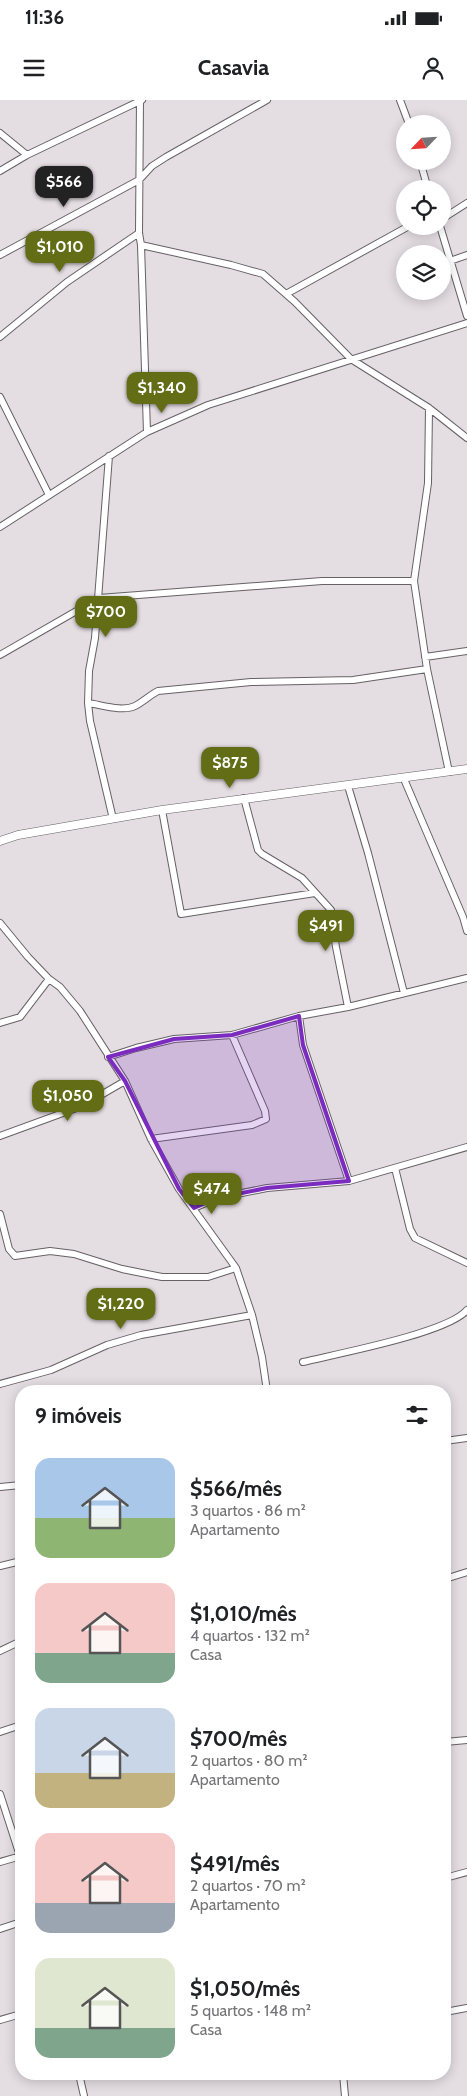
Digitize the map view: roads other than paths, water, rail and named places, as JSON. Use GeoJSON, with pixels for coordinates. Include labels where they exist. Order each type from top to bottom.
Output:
{"type":"FeatureCollection","features":[{"type":"Feature","properties":{"kind":"street"},"geometry":{"type":"LineString","coordinates":[[0,171],[27,155],[141,100],[139,233],[141,245],[147,432]]}},
{"type":"Feature","properties":{"kind":"street"},"geometry":{"type":"LineString","coordinates":[[0,255],[139,180],[152,166],[166,157],[267,100]]}},
{"type":"Feature","properties":{"kind":"street"},"geometry":{"type":"LineString","coordinates":[[400,100],[406,115]]}},
{"type":"Feature","properties":{"kind":"street"},"geometry":{"type":"LineString","coordinates":[[0,133],[27,155]]}},
{"type":"Feature","properties":{"kind":"street"},"geometry":{"type":"LineString","coordinates":[[451,213],[467,203]]}},
{"type":"Feature","properties":{"kind":"street"},"geometry":{"type":"LineString","coordinates":[[0,337],[66,282],[139,233]]}},
{"type":"Feature","properties":{"kind":"street"},"geometry":{"type":"LineString","coordinates":[[286,294],[396,233]]}},
{"type":"Feature","properties":{"kind":"street"},"geometry":{"type":"LineString","coordinates":[[141,245],[231,265],[262,274],[286,294],[351,358],[429,408],[467,438]]}},
{"type":"Feature","properties":{"kind":"street"},"geometry":{"type":"LineString","coordinates":[[451,260],[467,255]]}},
{"type":"Feature","properties":{"kind":"street"},"geometry":{"type":"LineString","coordinates":[[451,263],[467,316]]}},
{"type":"Feature","properties":{"kind":"street"},"geometry":{"type":"LineString","coordinates":[[0,527],[147,432],[208,405],[351,358],[467,323]]}},
{"type":"Feature","properties":{"kind":"street"},"geometry":{"type":"LineString","coordinates":[[0,397],[49,495]]}},
{"type":"Feature","properties":{"kind":"street"},"geometry":{"type":"LineString","coordinates":[[429,408],[428,483],[414,582],[427,669],[449,772]]}},
{"type":"Feature","properties":{"kind":"street"},"geometry":{"type":"LineString","coordinates":[[109,456],[96,638],[89,671],[88,704],[90,721],[114,819]]}},
{"type":"Feature","properties":{"kind":"street"},"geometry":{"type":"LineString","coordinates":[[0,655],[99,598],[322,581],[414,582]]}},
{"type":"Feature","properties":{"kind":"street"},"geometry":{"type":"LineString","coordinates":[[425,657],[467,651]]}},
{"type":"Feature","properties":{"kind":"street"},"geometry":{"type":"LineString","coordinates":[[88,704],[132,707],[158,691],[251,682],[353,680],[427,669]]}},
{"type":"Feature","properties":{"kind":"street"},"geometry":{"type":"LineString","coordinates":[[0,841],[18,835],[162,810],[404,779],[467,769]]}},
{"type":"Feature","properties":{"kind":"street"},"geometry":{"type":"LineString","coordinates":[[404,779],[463,917],[467,931]]}},
{"type":"Feature","properties":{"kind":"street"},"geometry":{"type":"LineString","coordinates":[[348,786],[368,853],[404,993]]}},
{"type":"Feature","properties":{"kind":"street"},"geometry":{"type":"LineString","coordinates":[[244,798],[258,850],[302,878],[331,910],[348,1007]]}},
{"type":"Feature","properties":{"kind":"street"},"geometry":{"type":"LineString","coordinates":[[162,810],[182,914],[316,893]]}},
{"type":"Feature","properties":{"kind":"street"},"geometry":{"type":"LineString","coordinates":[[0,923],[80,1011],[124,1081],[151,1139],[179,1189],[236,1268],[252,1314],[266,1385]]}},
{"type":"Feature","properties":{"kind":"street"},"geometry":{"type":"LineString","coordinates":[[108,1057],[174,1039],[232,1035],[298,1016],[348,1007],[467,978]]}},
{"type":"Feature","properties":{"kind":"street"},"geometry":{"type":"LineString","coordinates":[[0,1023],[20,1017],[49,979]]}},
{"type":"Feature","properties":{"kind":"street"},"geometry":{"type":"LineString","coordinates":[[298,1016],[303,1045],[349,1181]]}},
{"type":"Feature","properties":{"kind":"street"},"geometry":{"type":"LineString","coordinates":[[151,1139],[252,1125],[266,1119],[265,1111],[232,1035]]}},
{"type":"Feature","properties":{"kind":"street"},"geometry":{"type":"LineString","coordinates":[[0,1136],[82,1106],[124,1081]]}},
{"type":"Feature","properties":{"kind":"street"},"geometry":{"type":"LineString","coordinates":[[194,1208],[217,1198],[267,1188],[349,1181],[467,1148]]}},
{"type":"Feature","properties":{"kind":"street"},"geometry":{"type":"LineString","coordinates":[[394,1168],[410,1229],[415,1238],[467,1263]]}},
{"type":"Feature","properties":{"kind":"street"},"geometry":{"type":"LineString","coordinates":[[0,1214],[9,1249],[15,1256],[50,1251],[74,1254],[122,1269],[162,1276],[208,1277],[236,1268]]}},
{"type":"Feature","properties":{"kind":"street"},"geometry":{"type":"LineString","coordinates":[[303,1362],[370,1347],[445,1324],[462,1317],[467,1310]]}},
{"type":"Feature","properties":{"kind":"street"},"geometry":{"type":"LineString","coordinates":[[0,1384],[51,1370],[107,1345],[141,1335],[252,1314]]}},
{"type":"Feature","properties":{"kind":"street"},"geometry":{"type":"LineString","coordinates":[[451,1440],[467,1438]]}},
{"type":"Feature","properties":{"kind":"street"},"geometry":{"type":"LineString","coordinates":[[0,1487],[15,1486]]}},
{"type":"Feature","properties":{"kind":"street"},"geometry":{"type":"LineString","coordinates":[[0,1566],[15,1562]]}},
{"type":"Feature","properties":{"kind":"street"},"geometry":{"type":"LineString","coordinates":[[451,1577],[467,1572]]}},
{"type":"Feature","properties":{"kind":"street"},"geometry":{"type":"LineString","coordinates":[[0,1651],[15,1644]]}},
{"type":"Feature","properties":{"kind":"street"},"geometry":{"type":"LineString","coordinates":[[0,1732],[15,1727]]}},
{"type":"Feature","properties":{"kind":"street"},"geometry":{"type":"LineString","coordinates":[[451,1741],[467,1740]]}},
{"type":"Feature","properties":{"kind":"street"},"geometry":{"type":"LineString","coordinates":[[0,1794],[15,1839]]}},
{"type":"Feature","properties":{"kind":"street"},"geometry":{"type":"LineString","coordinates":[[0,1862],[15,1858]]}},
{"type":"Feature","properties":{"kind":"street"},"geometry":{"type":"LineString","coordinates":[[451,1876],[467,1872]]}},
{"type":"Feature","properties":{"kind":"street"},"geometry":{"type":"LineString","coordinates":[[0,1929],[15,1924]]}},
{"type":"Feature","properties":{"kind":"street"},"geometry":{"type":"LineString","coordinates":[[451,2011],[467,2008]]}},
{"type":"Feature","properties":{"kind":"street"},"geometry":{"type":"LineString","coordinates":[[0,2020],[15,2016]]}},
{"type":"Feature","properties":{"kind":"street"},"geometry":{"type":"LineString","coordinates":[[80,2080],[84,2096]]}},
{"type":"Feature","properties":{"kind":"street"},"geometry":{"type":"LineString","coordinates":[[344,2080],[345,2096]]}}]}
